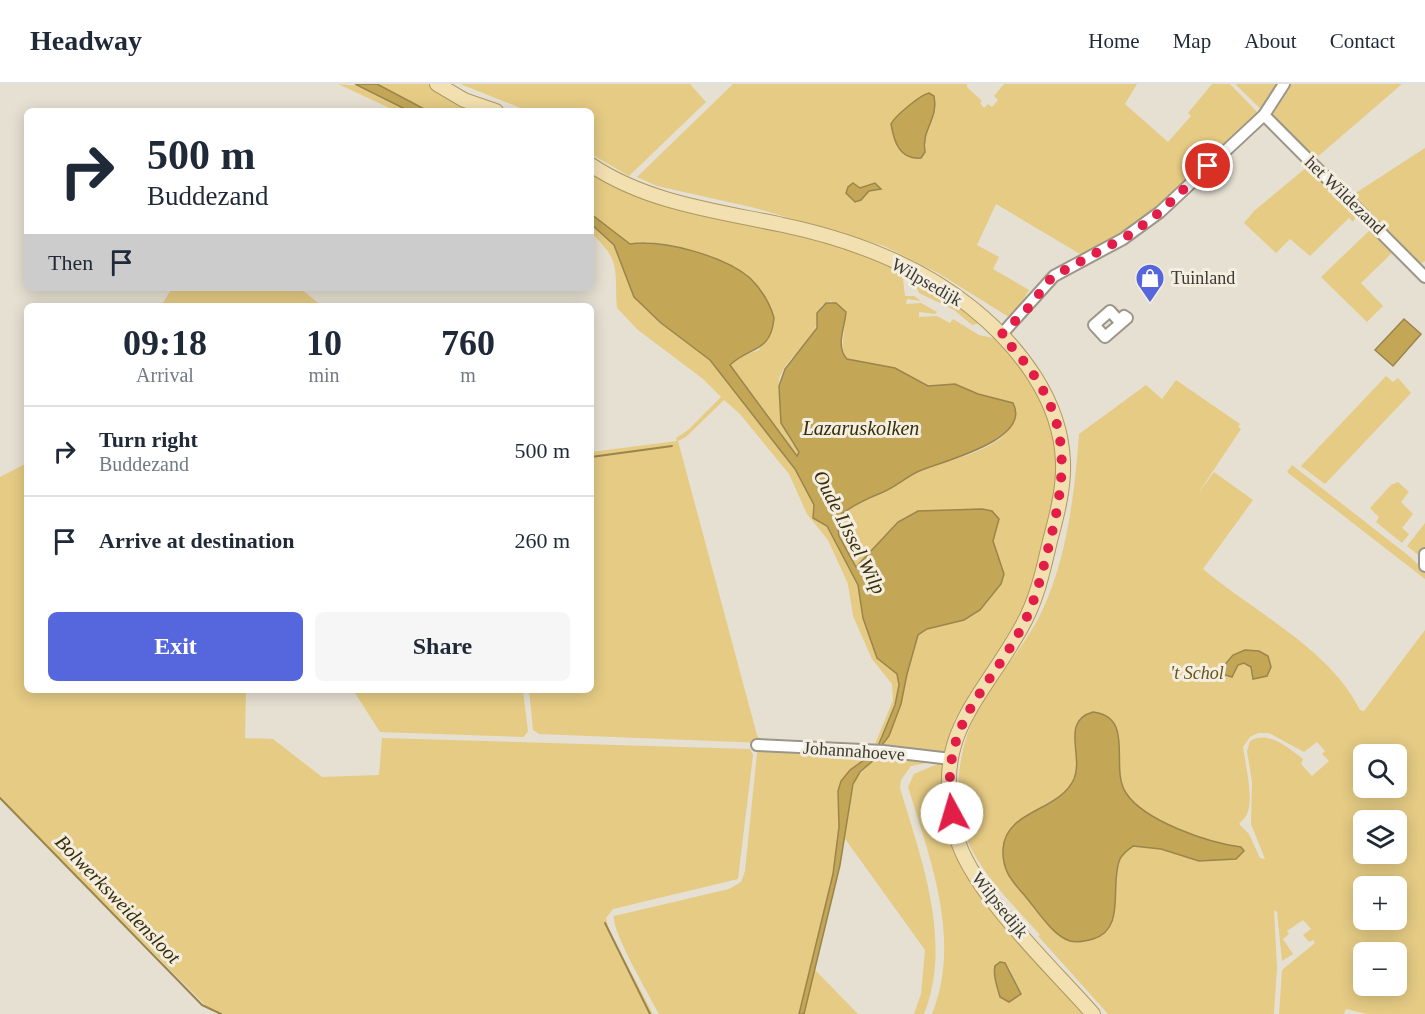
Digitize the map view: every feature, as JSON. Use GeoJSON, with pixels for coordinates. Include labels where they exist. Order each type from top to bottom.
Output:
{"type":"FeatureCollection","features":[{"type":"Feature","properties":{"kind":"main road"},"geometry":{"type":"LineString","coordinates":[[437,84],[464,100],[487,108]]}},
{"type":"Feature","properties":{"kind":"main road","name":"Wilpsedijk"},"geometry":{"type":"LineString","coordinates":[[594,167],[625,184],[661,198],[802,230],[881,256],[947,290],[1001,335],[1024,360],[1051,408],[1062,448],[1063,477],[1045,567],[1032,606],[1021,629],[969,706],[958,731],[951,759],[948,786],[956,836],[967,863],[996,904],[1093,1014]]}},
{"type":"Feature","properties":{"kind":"street"},"geometry":{"type":"LineString","coordinates":[[1001,335],[1028,308],[1052,277],[1139,228],[1264,115],[1284,84]]}},
{"type":"Feature","properties":{"kind":"street","name":"het Wildezand"},"geometry":{"type":"LineString","coordinates":[[1264,115],[1379,227],[1425,277]]}},
{"type":"Feature","properties":{"kind":"street"},"geometry":{"type":"LineString","coordinates":[[1425,554],[1425,566]]}},
{"type":"Feature","properties":{"kind":"street","name":"Johannahoeve"},"geometry":{"type":"LineString","coordinates":[[757,746],[883,751],[951,759]]}},
{"type":"Feature","properties":{"kind":"green space"},"geometry":{"type":"Polygon","coordinates":[[[338,84],[361,86],[403,108],[390,108],[338,84]]]}},
{"type":"Feature","properties":{"kind":"green space"},"geometry":{"type":"Polygon","coordinates":[[[377,84],[430,84],[476,108],[422,108],[377,84]]]}},
{"type":"Feature","properties":{"kind":"green space"},"geometry":{"type":"Polygon","coordinates":[[[460,84],[690,84],[706,102],[629,176],[594,156],[594,108],[520,108],[460,84]]]}},
{"type":"Feature","properties":{"kind":"green space"},"geometry":{"type":"Polygon","coordinates":[[[733,84],[967,84],[967,87],[982,101],[980,103],[984,108],[988,104],[992,107],[998,100],[994,96],[1004,84],[1137,84],[1125,104],[1168,142],[1191,116],[1188,113],[1212,84],[1230,84],[1259,114],[1151,216],[1085,257],[996,204],[977,245],[999,257],[993,269],[1029,290],[1012,319],[938,273],[884,246],[755,208],[657,186],[637,177],[733,84]],[[925,94],[895,118],[892,132],[898,149],[925,149],[924,136],[934,108],[934,101],[932,94],[925,94]],[[852,183],[847,189],[861,200],[869,191],[880,189],[875,183],[860,188],[852,183]]]}},
{"type":"Feature","properties":{"kind":"green space"},"geometry":{"type":"Polygon","coordinates":[[[1235,84],[1281,84],[1262,110],[1235,84]]]}},
{"type":"Feature","properties":{"kind":"green space"},"geometry":{"type":"Polygon","coordinates":[[[1289,84],[1402,84],[1315,159],[1273,114],[1274,108],[1289,84]]]}},
{"type":"Feature","properties":{"kind":"green space"},"geometry":{"type":"Polygon","coordinates":[[[1425,148],[1425,261],[1420,264],[1351,196],[1425,148]]]}},
{"type":"Feature","properties":{"kind":"green space"},"geometry":{"type":"Polygon","coordinates":[[[1308,166],[1357,215],[1353,222],[1349,218],[1310,256],[1290,239],[1276,253],[1244,223],[1254,211],[1308,166]]]}},
{"type":"Feature","properties":{"kind":"green space"},"geometry":{"type":"Polygon","coordinates":[[[594,172],[818,238],[907,271],[909,278],[903,279],[905,296],[914,296],[921,301],[907,299],[906,304],[921,303],[937,312],[935,314],[919,312],[919,317],[937,316],[950,323],[953,319],[979,335],[998,339],[1014,354],[1046,410],[1058,455],[1053,510],[1026,606],[955,719],[942,754],[882,749],[901,704],[918,635],[927,629],[965,620],[980,610],[1001,584],[1004,574],[993,541],[999,519],[992,511],[982,509],[918,511],[898,522],[856,567],[843,547],[836,521],[851,507],[882,493],[913,474],[969,455],[994,443],[1011,426],[1013,403],[978,394],[955,384],[928,386],[895,368],[847,359],[842,351],[845,320],[831,301],[822,305],[817,313],[817,322],[810,338],[786,366],[779,381],[783,422],[790,440],[799,452],[797,456],[730,365],[744,355],[759,350],[771,309],[761,294],[749,281],[720,261],[668,245],[650,242],[627,243],[594,217],[594,172]]]}},
{"type":"Feature","properties":{"kind":"green space"},"geometry":{"type":"Polygon","coordinates":[[[594,227],[614,245],[634,297],[661,323],[710,360],[795,469],[814,505],[814,518],[827,526],[858,585],[863,618],[877,658],[897,674],[895,703],[878,746],[875,744],[893,700],[892,684],[872,659],[853,616],[848,584],[828,540],[807,514],[789,474],[740,414],[724,400],[686,437],[678,441],[757,735],[763,743],[539,734],[533,730],[529,693],[594,693],[594,452],[677,441],[676,438],[688,430],[721,397],[703,379],[638,330],[617,308],[616,275],[612,259],[594,236],[594,227]]]}},
{"type":"Feature","properties":{"kind":"green space"},"geometry":{"type":"Polygon","coordinates":[[[1371,229],[1393,252],[1361,283],[1383,306],[1367,322],[1321,277],[1371,229]]]}},
{"type":"Feature","properties":{"kind":"green space"},"geometry":{"type":"Polygon","coordinates":[[[920,278],[952,297],[980,323],[972,325],[954,310],[919,293],[914,282],[920,278]]]}},
{"type":"Feature","properties":{"kind":"green space"},"geometry":{"type":"Polygon","coordinates":[[[170,291],[304,291],[318,303],[163,303],[170,291]]]}},
{"type":"Feature","properties":{"kind":"green space"},"geometry":{"type":"Polygon","coordinates":[[[1386,376],[1393,382],[1398,378],[1411,393],[1325,484],[1301,466],[1386,376]]]}},
{"type":"Feature","properties":{"kind":"green space","name":"'t Schol"},"geometry":{"type":"Polygon","coordinates":[[[1176,380],[1240,424],[1238,427],[1241,429],[1197,495],[1214,472],[1253,500],[1203,569],[1311,650],[1347,688],[1360,710],[1364,711],[1425,630],[1425,1014],[1367,1014],[1346,1009],[1344,1014],[1279,1014],[1282,970],[1315,943],[1313,940],[1309,942],[1303,935],[1311,929],[1303,920],[1287,931],[1289,934],[1283,939],[1293,954],[1282,961],[1277,912],[1274,910],[1277,968],[1274,1014],[1108,1014],[997,886],[974,854],[966,837],[959,799],[959,779],[965,741],[980,706],[1028,636],[1051,591],[1064,547],[1075,478],[1079,434],[1146,385],[1162,399],[1176,380]],[[1081,717],[1077,723],[1075,738],[1077,769],[1071,784],[1059,797],[1033,813],[1003,859],[1010,879],[1060,935],[1066,934],[1081,717]],[[1258,733],[1250,737],[1243,747],[1249,782],[1249,810],[1239,824],[1249,834],[1260,858],[1265,859],[1251,824],[1252,782],[1247,751],[1250,741],[1264,738],[1278,742],[1303,759],[1301,764],[1312,776],[1329,761],[1322,754],[1325,751],[1317,742],[1304,752],[1269,733],[1258,733]]]}},
{"type":"Feature","properties":{"kind":"green space"},"geometry":{"type":"Polygon","coordinates":[[[24,465],[24,693],[246,693],[245,738],[273,739],[322,777],[379,775],[382,738],[750,749],[753,755],[738,879],[613,909],[606,918],[609,930],[653,1014],[222,1014],[209,1009],[0,799],[0,477],[24,465]]]}},
{"type":"Feature","properties":{"kind":"green space"},"geometry":{"type":"Polygon","coordinates":[[[1292,465],[1409,556],[1425,571],[1425,579],[1287,472],[1292,465]]]}},
{"type":"Feature","properties":{"kind":"green space"},"geometry":{"type":"Polygon","coordinates":[[[1398,482],[1409,492],[1401,502],[1413,514],[1402,528],[1409,534],[1402,543],[1376,522],[1379,517],[1370,508],[1391,485],[1398,482]]]}},
{"type":"Feature","properties":{"kind":"green space"},"geometry":{"type":"Polygon","coordinates":[[[1425,523],[1425,550],[1417,554],[1407,546],[1425,523]]]}},
{"type":"Feature","properties":{"kind":"green space"},"geometry":{"type":"Polygon","coordinates":[[[355,693],[523,693],[528,731],[524,737],[380,732],[355,693]]]}},
{"type":"Feature","properties":{"kind":"green space"},"geometry":{"type":"Polygon","coordinates":[[[760,750],[882,753],[936,761],[911,766],[901,780],[900,788],[924,871],[935,929],[932,986],[924,1014],[914,1014],[921,994],[925,950],[843,836],[855,779],[871,763],[871,755],[850,770],[838,791],[839,827],[833,874],[799,1014],[659,1014],[618,935],[614,916],[729,889],[741,882],[745,871],[757,753],[760,750]]]}},
{"type":"Feature","properties":{"kind":"green space"},"geometry":{"type":"Polygon","coordinates":[[[942,762],[954,839],[1086,1014],[932,1014],[940,986],[944,957],[943,928],[940,899],[908,787],[914,774],[942,762]],[[1009,968],[994,973],[1000,997],[1009,1002],[1021,994],[1009,968]]]}},
{"type":"Feature","properties":{"kind":"green space"},"geometry":{"type":"Polygon","coordinates":[[[815,970],[858,1014],[804,1014],[815,970]]]}},
{"type":"Feature","properties":{"kind":"water"},"geometry":{"type":"Polygon","coordinates":[[[355,84],[377,84],[422,108],[403,108],[355,84]]]}},
{"type":"Feature","properties":{"kind":"water"},"geometry":{"type":"Polygon","coordinates":[[[929,93],[934,96],[935,104],[925,137],[925,152],[921,158],[907,156],[896,143],[891,124],[908,106],[929,93]]]}},
{"type":"Feature","properties":{"kind":"water"},"geometry":{"type":"Polygon","coordinates":[[[853,183],[860,188],[875,183],[881,189],[869,191],[861,200],[855,202],[846,193],[848,187],[853,183]]]}},
{"type":"Feature","properties":{"kind":"water","name":"Lazaruskolken"},"geometry":{"type":"Polygon","coordinates":[[[594,216],[630,244],[659,244],[693,251],[739,270],[754,282],[772,312],[774,318],[772,329],[764,343],[730,365],[797,456],[799,452],[781,423],[779,386],[785,369],[817,328],[817,313],[826,303],[836,303],[846,312],[841,343],[843,354],[847,359],[895,368],[928,386],[955,384],[978,394],[1013,403],[1015,416],[1009,428],[997,439],[962,456],[917,472],[853,506],[837,518],[839,536],[856,567],[898,522],[918,511],[982,509],[992,511],[999,519],[993,541],[1004,574],[1001,584],[980,610],[964,620],[927,629],[918,635],[901,704],[889,736],[882,745],[878,746],[895,705],[899,685],[897,674],[877,658],[863,618],[858,585],[827,526],[813,518],[814,505],[795,469],[710,360],[661,323],[634,297],[614,245],[594,227],[594,216]]]}},
{"type":"Feature","properties":{"kind":"water"},"geometry":{"type":"Polygon","coordinates":[[[1404,319],[1421,334],[1393,366],[1375,350],[1404,319]]]}},
{"type":"Feature","properties":{"kind":"water"},"geometry":{"type":"Polygon","coordinates":[[[1245,650],[1259,651],[1268,656],[1271,667],[1267,676],[1253,679],[1251,667],[1244,663],[1238,665],[1232,677],[1222,674],[1222,668],[1233,655],[1245,650]]]}},
{"type":"Feature","properties":{"kind":"water"},"geometry":{"type":"Polygon","coordinates":[[[1093,712],[1106,716],[1114,723],[1118,733],[1121,783],[1135,803],[1147,813],[1178,829],[1212,841],[1241,847],[1244,851],[1236,859],[1199,861],[1161,849],[1133,846],[1124,853],[1117,869],[1114,916],[1110,926],[1103,934],[1093,939],[1076,942],[1057,934],[1016,885],[1006,870],[1003,849],[1006,836],[1013,826],[1067,790],[1074,779],[1076,770],[1075,731],[1083,717],[1093,712]]]}},
{"type":"Feature","properties":{"kind":"water"},"geometry":{"type":"Polygon","coordinates":[[[871,755],[875,759],[860,772],[853,784],[840,865],[804,1014],[799,1014],[833,874],[839,827],[838,791],[841,781],[850,770],[871,755]]]}},
{"type":"Feature","properties":{"kind":"water"},"geometry":{"type":"Polygon","coordinates":[[[1000,962],[1005,963],[1021,994],[1009,1002],[1000,997],[996,981],[995,966],[1000,962]]]}},
{"type":"Feature","properties":{"kind":"waterway"},"geometry":{"type":"LineString","coordinates":[[594,457],[672,446]]}},
{"type":"Feature","properties":{"kind":"waterway","name":"Bolwerksweidensloot"},"geometry":{"type":"LineString","coordinates":[[0,798],[202,1005],[221,1014]]}},
{"type":"Feature","properties":{"kind":"waterway"},"geometry":{"type":"LineString","coordinates":[[605,923],[650,1014]]}},
{"type":"Feature","properties":{"kind":"place","name":"Tuinland"},"geometry":{"type":"Point","coordinates":[1150,304]}},
{"type":"Feature","properties":{"kind":"route"},"geometry":{"type":"LineString","coordinates":[[952,813],[948,786],[951,759],[958,731],[969,706],[1021,629],[1032,606],[1045,567],[1063,477],[1062,448],[1051,408],[1024,360],[1001,335],[1028,308],[1041,288],[1052,277],[1131,234],[1160,212],[1208,166]]}},
{"type":"Feature","properties":{"kind":"water label","name":"Oude IJssel Wilp"},"geometry":{"type":"Point","coordinates":[850,532]}}]}
